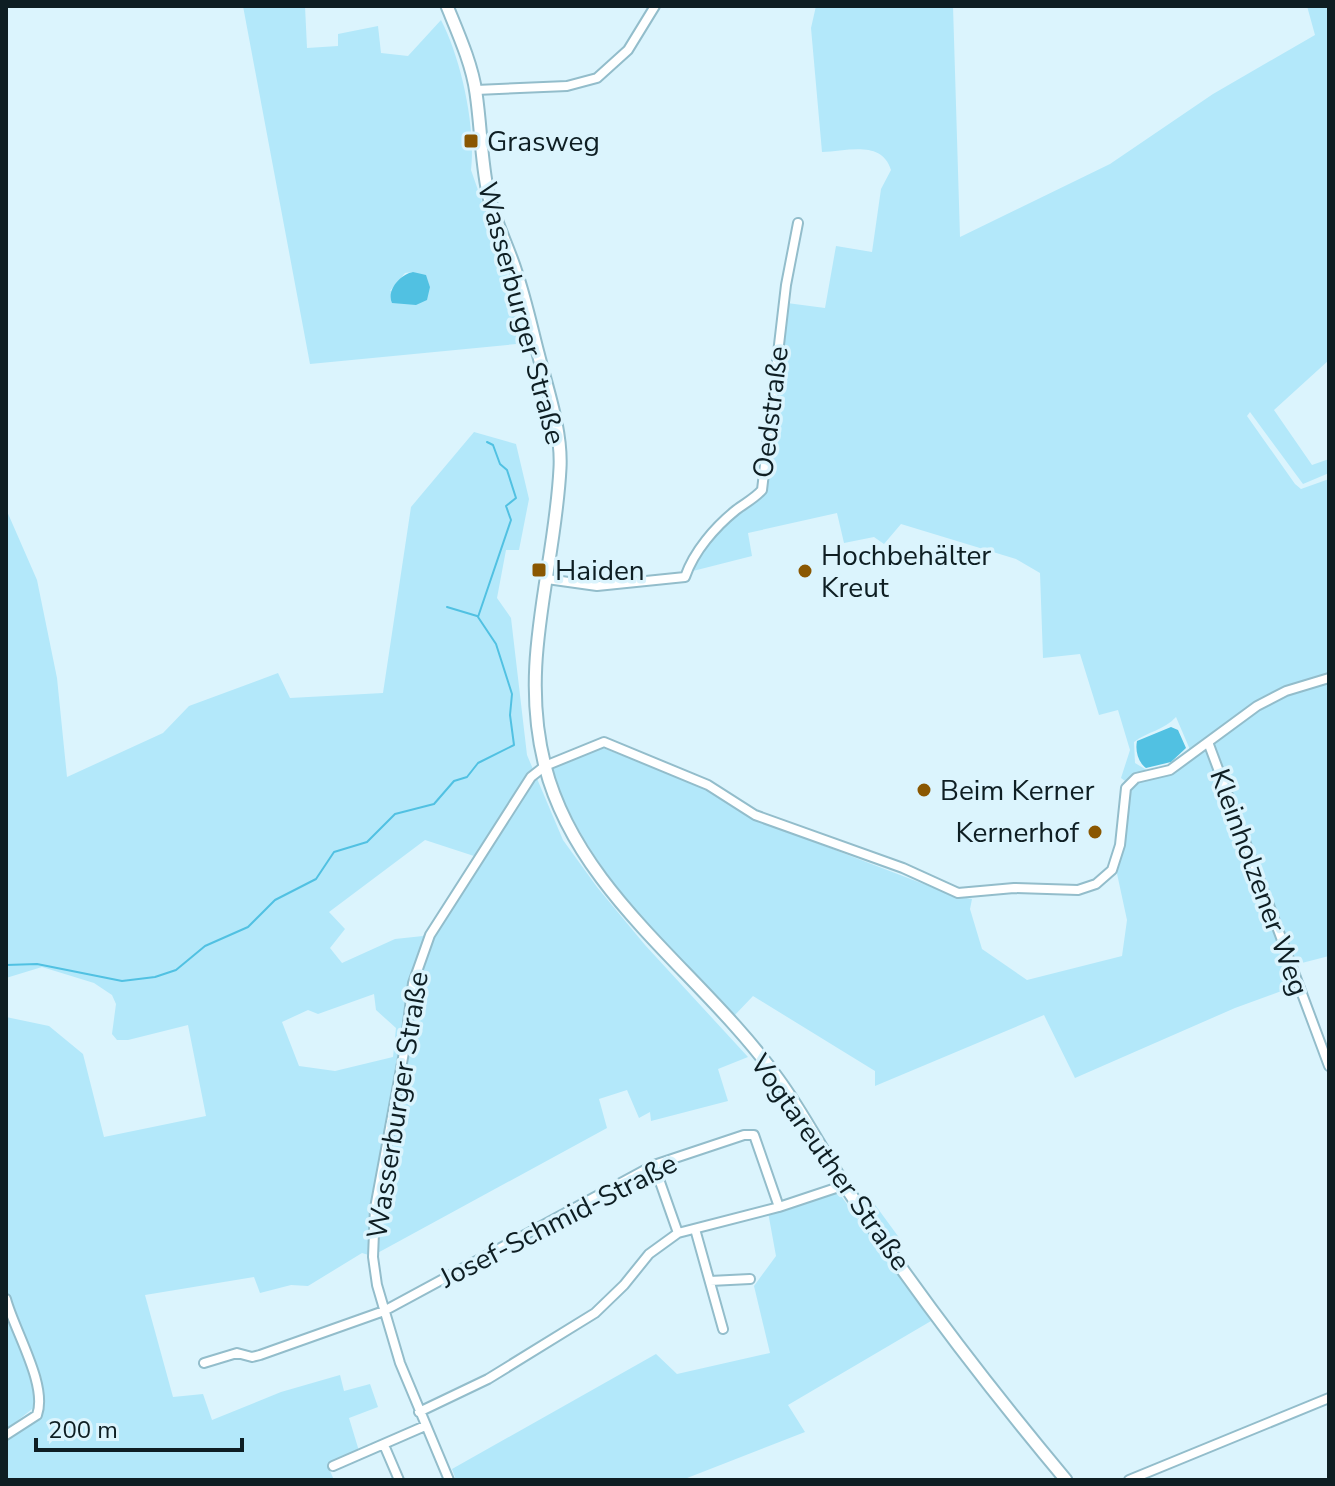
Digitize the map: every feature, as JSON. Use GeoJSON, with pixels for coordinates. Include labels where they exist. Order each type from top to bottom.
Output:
{"type":"FeatureCollection","features":[{"type":"Feature","properties":{"kind":"main road","name":"Wasserburger Straße"},"geometry":{"type":"LineString","coordinates":[[447,6],[476,90],[480,146],[489,197],[517,274],[558,438],[560,468],[547,579],[538,621],[534,675],[534,698],[545,766]]}},
{"type":"Feature","properties":{"kind":"main road","name":"Vogtareuther Straße"},"geometry":{"type":"LineString","coordinates":[[545,766],[567,825],[595,868],[648,934],[762,1058],[845,1185],[993,1389],[1066,1480]]}},
{"type":"Feature","properties":{"kind":"street"},"geometry":{"type":"LineString","coordinates":[[476,90],[567,86],[597,78],[628,50],[655,6]]}},
{"type":"Feature","properties":{"kind":"street","name":"Oedstraße"},"geometry":{"type":"LineString","coordinates":[[547,579],[597,586],[685,577],[706,540],[737,509],[762,490],[786,285],[798,223]]}},
{"type":"Feature","properties":{"kind":"street"},"geometry":{"type":"LineString","coordinates":[[545,766],[604,742],[708,785],[755,815],[903,868],[958,893],[1014,888],[1078,890],[1096,884],[1112,870],[1124,822],[1126,788],[1136,778],[1170,770],[1257,706],[1286,691],[1329,678]]}},
{"type":"Feature","properties":{"kind":"street","name":"Kleinholzener Weg"},"geometry":{"type":"LineString","coordinates":[[1208,742],[1329,1066]]}},
{"type":"Feature","properties":{"kind":"street","name":"Wasserburger Straße"},"geometry":{"type":"LineString","coordinates":[[449,1480],[400,1363],[384,1311],[373,1257],[375,1208],[416,972],[430,935],[524,784],[545,766]]}},
{"type":"Feature","properties":{"kind":"street","name":"Josef-Schmid-Straße"},"geometry":{"type":"LineString","coordinates":[[204,1363],[233,1353],[252,1357],[260,1355],[384,1311],[654,1165],[744,1135],[754,1135],[779,1207]]}},
{"type":"Feature","properties":{"kind":"street"},"geometry":{"type":"LineString","coordinates":[[654,1165],[678,1233]]}},
{"type":"Feature","properties":{"kind":"street"},"geometry":{"type":"LineString","coordinates":[[419,1412],[488,1379],[595,1313],[624,1285],[649,1254],[678,1233],[779,1207],[845,1185]]}},
{"type":"Feature","properties":{"kind":"street"},"geometry":{"type":"LineString","coordinates":[[695,1229],[723,1329]]}},
{"type":"Feature","properties":{"kind":"street"},"geometry":{"type":"LineString","coordinates":[[710,1281],[750,1279]]}},
{"type":"Feature","properties":{"kind":"street"},"geometry":{"type":"LineString","coordinates":[[6,1299],[30,1363],[40,1405],[37,1415],[6,1435]]}},
{"type":"Feature","properties":{"kind":"street"},"geometry":{"type":"LineString","coordinates":[[1129,1480],[1329,1398]]}},
{"type":"Feature","properties":{"kind":"street"},"geometry":{"type":"LineString","coordinates":[[333,1466],[425,1426]]}},
{"type":"Feature","properties":{"kind":"street"},"geometry":{"type":"LineString","coordinates":[[384,1445],[399,1480]]}},
{"type":"Feature","properties":{"kind":"shaded area"},"geometry":{"type":"Polygon","coordinates":[[[243,6],[305,6],[307,48],[338,46],[338,34],[378,26],[381,53],[408,56],[441,20],[455,53],[465,93],[471,134],[471,170],[511,285],[527,343],[310,364],[243,6]],[[413,272],[405,273],[390,291],[430,287],[427,279],[413,272]]]}},
{"type":"Feature","properties":{"kind":"shaded area"},"geometry":{"type":"Polygon","coordinates":[[[816,6],[953,6],[960,237],[1110,164],[1213,94],[1315,35],[1307,6],[1329,6],[1329,360],[1274,410],[1312,465],[1329,459],[1329,473],[1303,484],[1250,412],[1247,416],[1301,489],[1329,479],[1329,676],[1263,699],[1191,752],[1176,717],[1134,742],[1135,763],[1150,772],[1128,783],[1121,778],[1130,750],[1118,710],[1099,715],[1080,654],[1043,658],[1040,573],[1016,559],[901,524],[884,544],[874,537],[844,543],[837,513],[748,533],[752,556],[689,572],[723,526],[767,487],[787,303],[825,308],[836,246],[872,252],[881,189],[891,170],[880,154],[872,151],[822,152],[811,28],[816,6]]]}},
{"type":"Feature","properties":{"kind":"shaded area"},"geometry":{"type":"Polygon","coordinates":[[[474,432],[516,444],[529,499],[519,550],[506,550],[497,598],[511,618],[527,755],[563,840],[597,887],[645,945],[748,1057],[718,1069],[728,1101],[651,1121],[650,1112],[639,1118],[627,1090],[599,1099],[607,1128],[372,1256],[362,1253],[308,1286],[291,1285],[260,1293],[254,1277],[145,1295],[173,1397],[203,1394],[212,1420],[281,1392],[340,1375],[344,1391],[370,1384],[378,1407],[349,1418],[359,1451],[327,1464],[334,1480],[6,1480],[6,1439],[37,1421],[32,1409],[6,1430],[6,1017],[49,1026],[83,1054],[104,1137],[206,1116],[188,1025],[117,1040],[112,1034],[116,1004],[112,995],[94,983],[42,967],[6,978],[6,509],[37,580],[57,678],[67,777],[163,733],[189,706],[278,673],[290,698],[383,693],[411,507],[474,432]],[[425,840],[329,912],[345,929],[330,948],[342,963],[395,939],[423,936],[474,856],[425,840]],[[374,994],[318,1014],[308,1010],[282,1022],[299,1066],[335,1071],[393,1057],[396,1028],[376,1010],[374,994]]]}},
{"type":"Feature","properties":{"kind":"shaded area"},"geometry":{"type":"Polygon","coordinates":[[[1329,681],[1329,956],[1294,965],[1214,743],[1219,736],[1271,704],[1329,681]]]}},
{"type":"Feature","properties":{"kind":"shaded area"},"geometry":{"type":"Polygon","coordinates":[[[603,748],[706,788],[754,819],[955,896],[972,899],[970,909],[982,949],[1027,980],[1122,956],[1127,920],[1116,869],[1127,790],[1131,785],[1206,751],[1295,986],[1235,1008],[1075,1078],[1044,1015],[875,1086],[875,1071],[753,996],[733,1017],[628,902],[584,838],[565,804],[551,768],[603,748]]]}},
{"type":"Feature","properties":{"kind":"shaded area"},"geometry":{"type":"Polygon","coordinates":[[[839,1193],[931,1321],[788,1405],[805,1432],[682,1480],[456,1480],[452,1469],[656,1354],[677,1374],[770,1353],[754,1286],[776,1256],[768,1212],[839,1193]]]}},
{"type":"Feature","properties":{"kind":"shaded area"},"geometry":{"type":"Polygon","coordinates":[[[860,1196],[873,1202],[903,1243],[898,1250],[860,1196]]]}},
{"type":"Feature","properties":{"kind":"water"},"geometry":{"type":"Polygon","coordinates":[[[413,272],[426,275],[430,287],[427,300],[416,305],[392,303],[391,293],[396,283],[413,272]]]}},
{"type":"Feature","properties":{"kind":"water"},"geometry":{"type":"Polygon","coordinates":[[[1171,727],[1178,730],[1186,748],[1171,762],[1146,768],[1138,756],[1137,741],[1171,727]]]}},
{"type":"Feature","properties":{"kind":"waterway"},"geometry":{"type":"LineString","coordinates":[[6,965],[37,964],[122,981],[155,977],[176,970],[205,946],[248,927],[275,900],[316,879],[334,852],[367,842],[395,814],[434,804],[454,781],[467,777],[478,763],[514,745],[510,715],[512,694],[496,644],[478,617],[511,520],[506,506],[516,498],[507,470],[500,464],[493,445],[487,442]]}},
{"type":"Feature","properties":{"kind":"waterway"},"geometry":{"type":"LineString","coordinates":[[447,607],[477,616]]}},
{"type":"Feature","properties":{"kind":"place","name":"Grasweg"},"geometry":{"type":"Point","coordinates":[471,141]}},
{"type":"Feature","properties":{"kind":"place","name":"Haiden"},"geometry":{"type":"Point","coordinates":[539,570]}},
{"type":"Feature","properties":{"kind":"place","name":"Hochbehälter Kreut"},"geometry":{"type":"Point","coordinates":[805,571]}},
{"type":"Feature","properties":{"kind":"place","name":"Beim Kerner"},"geometry":{"type":"Point","coordinates":[924,790]}},
{"type":"Feature","properties":{"kind":"place","name":"Kernerhof"},"geometry":{"type":"Point","coordinates":[1095,832]}}]}
